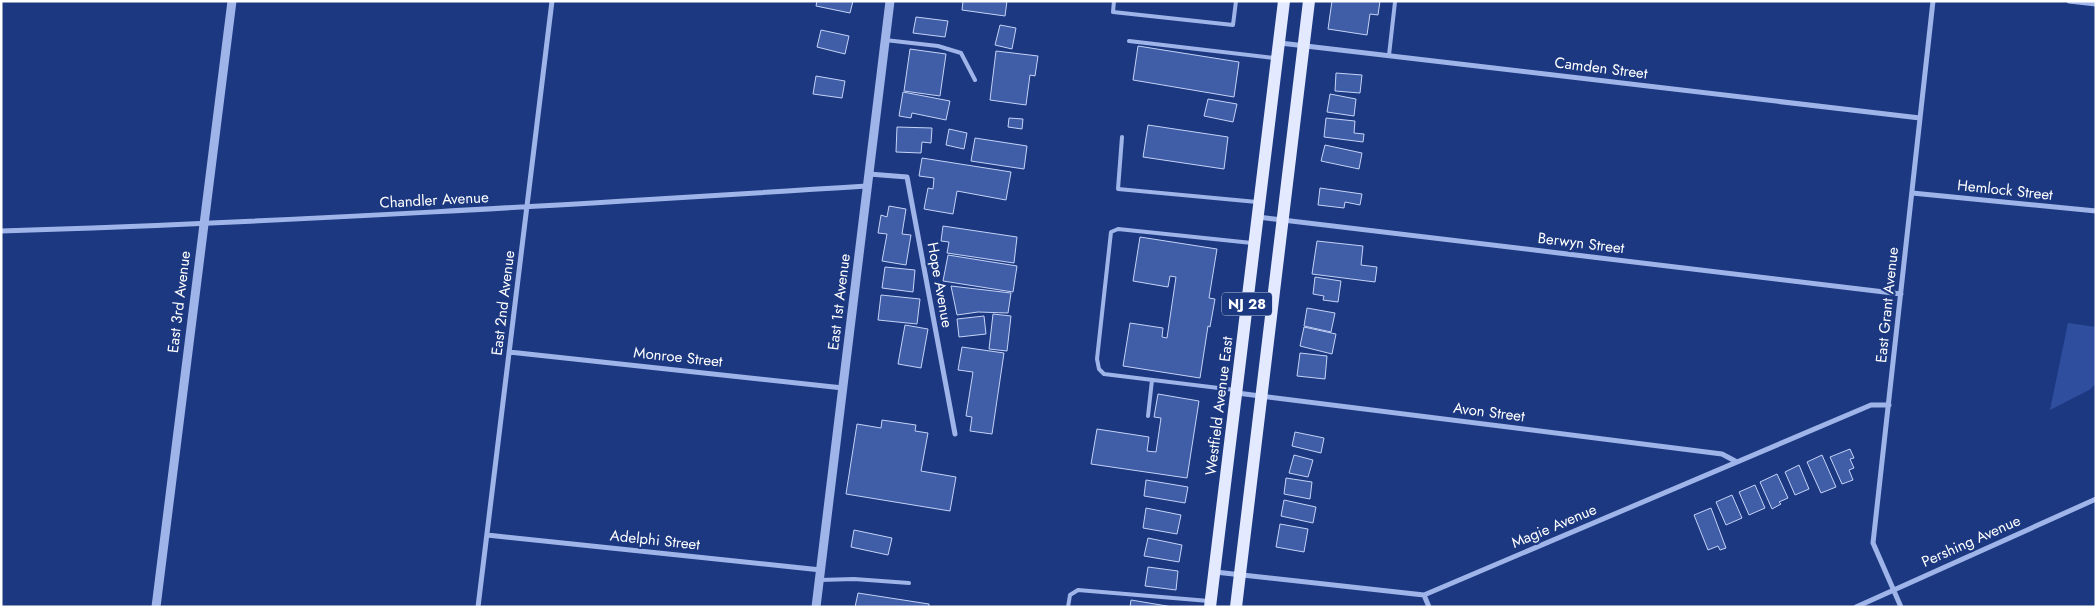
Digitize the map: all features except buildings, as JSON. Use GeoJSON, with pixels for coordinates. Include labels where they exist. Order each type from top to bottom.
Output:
{"type":"FeatureCollection","features":[{"type":"Feature","properties":{"kind":"main road","name":"Westfield Avenue East"},"geometry":{"type":"LineString","coordinates":[[1211,604],[1284,1]]}},
{"type":"Feature","properties":{"kind":"main road","name":"NJ 28"},"geometry":{"type":"LineString","coordinates":[[1236,607],[1310,1]]}},
{"type":"Feature","properties":{"kind":"street","name":"East 3rd Avenue"},"geometry":{"type":"LineString","coordinates":[[156,607],[202,225],[232,1]]}},
{"type":"Feature","properties":{"kind":"street","name":"East 2nd Avenue"},"geometry":{"type":"LineString","coordinates":[[478,607],[552,1]]}},
{"type":"Feature","properties":{"kind":"street","name":"East 1st Avenue"},"geometry":{"type":"LineString","coordinates":[[816,607],[890,1]]}},
{"type":"Feature","properties":{"kind":"street","name":"East Grant Avenue"},"geometry":{"type":"LineString","coordinates":[[1900,607],[1873,543],[1932,1]]}},
{"type":"Feature","properties":{"kind":"street"},"geometry":{"type":"LineString","coordinates":[[2068,1],[2096,4]]}},
{"type":"Feature","properties":{"kind":"street","name":"Camden Street"},"geometry":{"type":"LineString","coordinates":[[1279,43],[1920,118]]}},
{"type":"Feature","properties":{"kind":"street","name":"Hope Avenue"},"geometry":{"type":"LineString","coordinates":[[869,174],[907,177],[955,434]]}},
{"type":"Feature","properties":{"kind":"street","name":"Chandler Avenue"},"geometry":{"type":"LineString","coordinates":[[1,231],[202,225],[527,208],[868,186]]}},
{"type":"Feature","properties":{"kind":"street","name":"Hemlock Street"},"geometry":{"type":"LineString","coordinates":[[1912,193],[2096,211]]}},
{"type":"Feature","properties":{"kind":"street","name":"Berwyn Street"},"geometry":{"type":"LineString","coordinates":[[1258,217],[1901,294]]}},
{"type":"Feature","properties":{"kind":"street","name":"Monroe Street"},"geometry":{"type":"LineString","coordinates":[[510,352],[843,388]]}},
{"type":"Feature","properties":{"kind":"street","name":"Avon Street"},"geometry":{"type":"LineString","coordinates":[[1237,391],[1262,396],[1722,454],[1737,462]]}},
{"type":"Feature","properties":{"kind":"street","name":"Magie Avenue"},"geometry":{"type":"LineString","coordinates":[[1215,572],[1424,596],[1871,405],[1889,405]]}},
{"type":"Feature","properties":{"kind":"street","name":"Pershing Avenue"},"geometry":{"type":"LineString","coordinates":[[1856,607],[2096,499]]}},
{"type":"Feature","properties":{"kind":"street","name":"Adelphi Street"},"geometry":{"type":"LineString","coordinates":[[487,535],[821,570]]}},
{"type":"Feature","properties":{"kind":"street"},"geometry":{"type":"LineString","coordinates":[[1424,596],[1429,607]]}},
{"type":"Feature","properties":{"kind":"lane"},"geometry":{"type":"LineString","coordinates":[[1114,1],[1113,12],[1233,25],[1236,1]]}},
{"type":"Feature","properties":{"kind":"lane"},"geometry":{"type":"LineString","coordinates":[[1388,55],[1395,2]]}},
{"type":"Feature","properties":{"kind":"lane"},"geometry":{"type":"LineString","coordinates":[[885,40],[938,46],[961,53],[975,80]]}},
{"type":"Feature","properties":{"kind":"lane"},"geometry":{"type":"LineString","coordinates":[[1129,41],[1277,58]]}},
{"type":"Feature","properties":{"kind":"lane"},"geometry":{"type":"LineString","coordinates":[[1122,137],[1118,188],[1260,202]]}},
{"type":"Feature","properties":{"kind":"lane"},"geometry":{"type":"LineString","coordinates":[[1237,391],[1104,374],[1097,364],[1110,232],[1118,229],[1255,243]]}},
{"type":"Feature","properties":{"kind":"lane"},"geometry":{"type":"LineString","coordinates":[[1148,416],[1152,380]]}},
{"type":"Feature","properties":{"kind":"lane"},"geometry":{"type":"LineString","coordinates":[[820,580],[854,579],[909,583]]}},
{"type":"Feature","properties":{"kind":"lane"},"geometry":{"type":"LineString","coordinates":[[1068,607],[1070,595],[1078,590],[1211,604]]}},
{"type":"Feature","properties":{"kind":"shaded area"},"geometry":{"type":"Polygon","coordinates":[[[2068,323],[2096,327],[2096,383],[2091,389],[2050,410],[2068,323]]]}}]}
